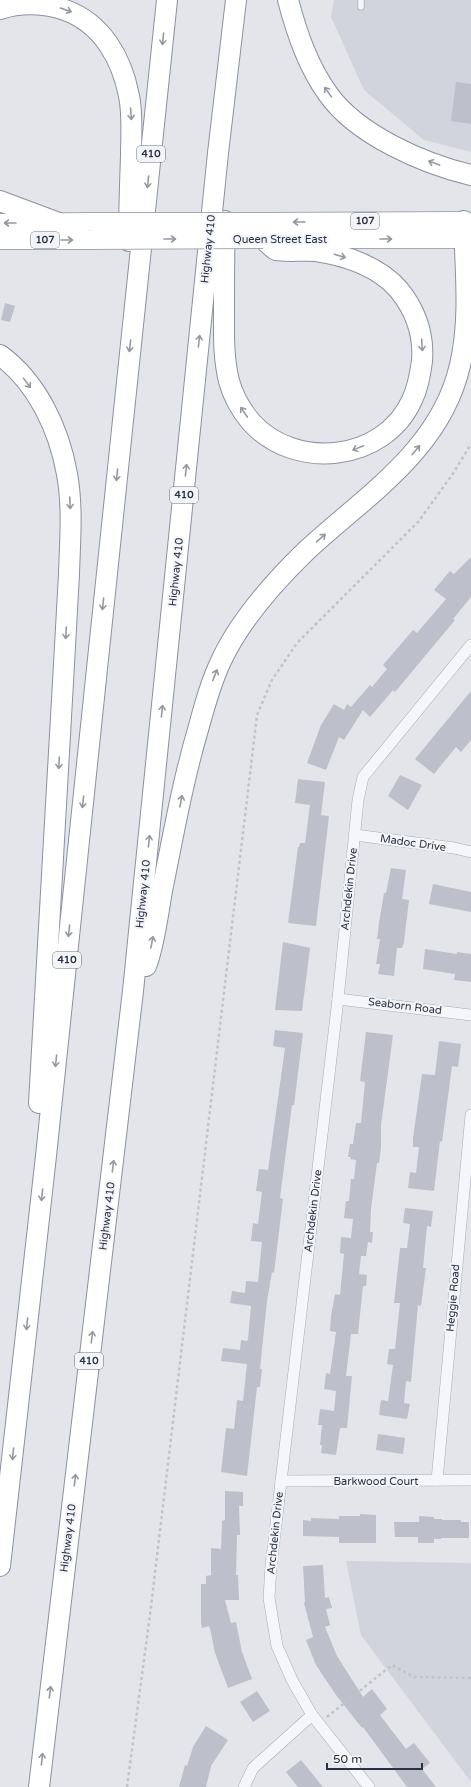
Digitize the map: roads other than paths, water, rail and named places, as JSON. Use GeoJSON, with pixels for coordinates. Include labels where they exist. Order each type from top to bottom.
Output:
{"type":"FeatureCollection","features":[{"type":"Feature","properties":{"kind":"highway","name":"410"},"geometry":{"type":"LineString","coordinates":[[0,1566],[46,1156],[167,0]]}},
{"type":"Feature","properties":{"kind":"highway","name":"Highway 410"},"geometry":{"type":"LineString","coordinates":[[39,1787],[133,991],[218,153],[236,0]]}},
{"type":"Feature","properties":{"kind":"highway"},"geometry":{"type":"LineString","coordinates":[[288,0],[300,42],[312,67],[329,96],[351,119],[401,150],[432,163],[471,175]]}},
{"type":"Feature","properties":{"kind":"highway"},"geometry":{"type":"LineString","coordinates":[[0,9],[24,4],[44,5],[75,13],[97,29],[108,42],[121,68],[129,96],[132,128],[128,280],[134,307]]}},
{"type":"Feature","properties":{"kind":"highway"},"geometry":{"type":"LineString","coordinates":[[218,153],[226,198],[224,344],[229,381],[235,398],[245,414],[258,429],[274,441],[290,448],[308,453],[326,454],[346,452],[375,440],[391,428],[401,417],[411,402],[416,389],[421,371],[422,344],[419,325],[412,308],[398,288],[366,266],[344,257],[325,253],[275,250],[264,231]]}},
{"type":"Feature","properties":{"kind":"highway"},"geometry":{"type":"LineString","coordinates":[[0,201],[60,223]]}},
{"type":"Feature","properties":{"kind":"highway"},"geometry":{"type":"LineString","coordinates":[[133,991],[148,963],[188,763],[208,692],[221,660],[252,611],[276,582],[306,552],[361,504],[409,458],[422,443],[441,415],[455,383],[460,367],[466,334],[464,230]]}},
{"type":"Feature","properties":{"kind":"highway"},"geometry":{"type":"LineString","coordinates":[[0,356],[23,376],[46,411],[55,430],[62,452],[70,492],[71,516],[66,636],[37,1130],[46,1156]]}},
{"type":"Feature","properties":{"kind":"main road","name":"Queen Street East"},"geometry":{"type":"LineString","coordinates":[[0,223],[60,223],[90,231]]}},
{"type":"Feature","properties":{"kind":"main road","name":"Queen Street East"},"geometry":{"type":"LineString","coordinates":[[0,240],[90,231],[464,230]]}},
{"type":"Feature","properties":{"kind":"street","name":"Archdekin Drive"},"geometry":{"type":"LineString","coordinates":[[369,1787],[315,1720],[292,1680],[277,1646],[268,1598],[338,999],[358,800],[363,777],[471,645]]}},
{"type":"Feature","properties":{"kind":"street","name":"Madoc Drive"},"geometry":{"type":"LineString","coordinates":[[355,835],[454,848],[471,852]]}},
{"type":"Feature","properties":{"kind":"street","name":"Seaborn Road"},"geometry":{"type":"LineString","coordinates":[[338,999],[471,1015]]}},
{"type":"Feature","properties":{"kind":"street","name":"Heggie Road"},"geometry":{"type":"LineString","coordinates":[[437,1480],[471,1115]]}},
{"type":"Feature","properties":{"kind":"street","name":"Barkwood Court"},"geometry":{"type":"LineString","coordinates":[[281,1481],[471,1480]]}},
{"type":"Feature","properties":{"kind":"street"},"geometry":{"type":"LineString","coordinates":[[244,1787],[253,1768],[315,1720]]}},
{"type":"Feature","properties":{"kind":"lane"},"geometry":{"type":"LineString","coordinates":[[361,0],[361,7]]}}]}
